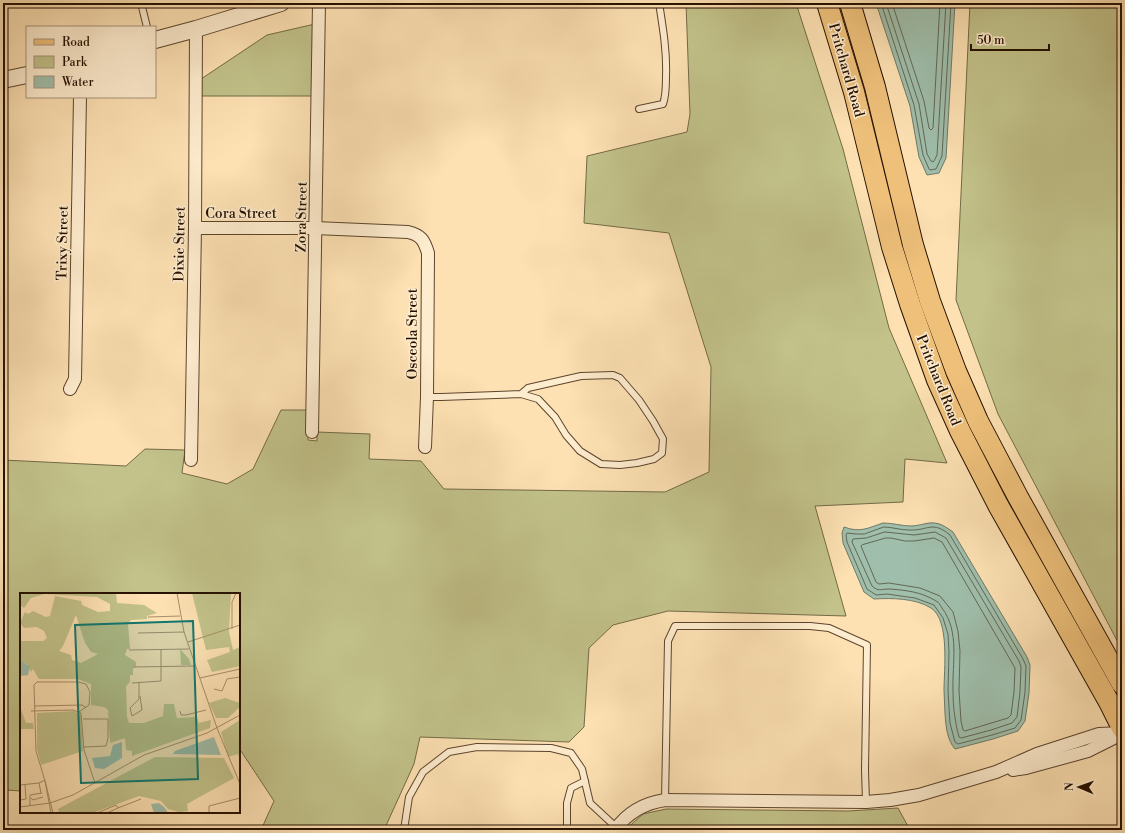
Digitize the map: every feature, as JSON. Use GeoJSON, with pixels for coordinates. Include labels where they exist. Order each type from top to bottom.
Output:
{"type":"FeatureCollection","features":[{"type":"Feature","properties":{"kind":"main road","name":"Pritchard Road"},"geometry":{"type":"LineString","coordinates":[[827,3],[854,92],[892,247],[910,304],[938,380],[960,431],[998,505],[1109,702],[1122,728]]}},
{"type":"Feature","properties":{"kind":"main road","name":"Pritchard Road"},"geometry":{"type":"LineString","coordinates":[[850,3],[875,88],[913,245],[930,301],[956,371],[978,421],[1018,497],[1122,684]]}},
{"type":"Feature","properties":{"kind":"street"},"geometry":{"type":"LineString","coordinates":[[156,40],[281,3]]}},
{"type":"Feature","properties":{"kind":"street","name":"Zora Street"},"geometry":{"type":"LineString","coordinates":[[312,432],[319,3]]}},
{"type":"Feature","properties":{"kind":"street","name":"Dixie Street"},"geometry":{"type":"LineString","coordinates":[[191,460],[195,228],[196,29]]}},
{"type":"Feature","properties":{"kind":"street"},"geometry":{"type":"LineString","coordinates":[[3,80],[26,75]]}},
{"type":"Feature","properties":{"kind":"street","name":"Trixy Street"},"geometry":{"type":"LineString","coordinates":[[70,389],[75,379],[80,98]]}},
{"type":"Feature","properties":{"kind":"street","name":"Cora Street"},"geometry":{"type":"LineString","coordinates":[[195,228],[316,228],[408,232]]}},
{"type":"Feature","properties":{"kind":"street","name":"Osceola Street"},"geometry":{"type":"LineString","coordinates":[[408,232],[420,236],[428,252],[427,397],[424,447]]}},
{"type":"Feature","properties":{"kind":"street"},"geometry":{"type":"LineString","coordinates":[[616,829],[627,816],[640,808],[654,802],[665,800],[866,802],[919,795],[996,772],[1037,754],[1099,734],[1122,733]]}},
{"type":"Feature","properties":{"kind":"lane"},"geometry":{"type":"LineString","coordinates":[[141,3],[147,26]]}},
{"type":"Feature","properties":{"kind":"lane"},"geometry":{"type":"LineString","coordinates":[[639,109],[663,104],[664,99],[666,50],[658,3]]}},
{"type":"Feature","properties":{"kind":"lane"},"geometry":{"type":"LineString","coordinates":[[427,397],[521,394],[538,398],[555,417],[566,435],[580,451],[601,464],[620,465],[637,463],[654,459],[662,453],[663,439],[653,421],[639,400],[620,378],[613,375],[581,376],[528,388],[521,394]]}},
{"type":"Feature","properties":{"kind":"lane"},"geometry":{"type":"LineString","coordinates":[[665,800],[668,641],[675,626],[810,626],[829,628],[867,646],[865,770],[866,802]]}},
{"type":"Feature","properties":{"kind":"lane"},"geometry":{"type":"LineString","coordinates":[[404,830],[409,797],[423,772],[449,752],[477,747],[551,748],[571,753],[582,769],[590,803],[616,829]]}},
{"type":"Feature","properties":{"kind":"lane"},"geometry":{"type":"LineString","coordinates":[[567,830],[567,802],[571,788],[585,781]]}},
{"type":"Feature","properties":{"kind":"green space"},"geometry":{"type":"Polygon","coordinates":[[[686,3],[796,3],[843,149],[889,328],[947,463],[905,459],[903,502],[815,506],[846,616],[668,611],[613,625],[589,648],[584,727],[569,742],[420,737],[414,764],[384,830],[261,830],[274,801],[240,750],[240,593],[20,593],[20,791],[3,791],[3,460],[126,466],[145,449],[185,450],[182,473],[227,484],[253,469],[281,410],[309,410],[308,440],[317,441],[317,432],[370,434],[369,459],[421,461],[444,489],[665,492],[709,472],[711,367],[669,233],[584,223],[587,156],[687,132],[690,114],[686,3]]]}},
{"type":"Feature","properties":{"kind":"green space"},"geometry":{"type":"Polygon","coordinates":[[[970,3],[1122,3],[1122,650],[998,414],[956,300],[970,3]]]}},
{"type":"Feature","properties":{"kind":"green space"},"geometry":{"type":"Polygon","coordinates":[[[315,24],[314,96],[199,96],[201,79],[267,35],[315,24]]]}},
{"type":"Feature","properties":{"kind":"green space"},"geometry":{"type":"Polygon","coordinates":[[[898,808],[910,830],[625,830],[643,814],[666,809],[848,811],[898,808]]]}},
{"type":"Feature","properties":{"kind":"water"},"geometry":{"type":"Polygon","coordinates":[[[876,3],[955,3],[946,158],[939,173],[927,175],[919,157],[910,106],[876,3]]]}},
{"type":"Feature","properties":{"kind":"water"},"geometry":{"type":"Polygon","coordinates":[[[883,523],[911,526],[936,523],[953,532],[1027,657],[1030,665],[1029,693],[1025,721],[1018,731],[955,749],[952,745],[947,733],[945,714],[945,646],[941,623],[937,614],[931,608],[918,602],[911,600],[874,599],[864,592],[843,543],[842,533],[844,527],[859,530],[883,523]]]}}]}
